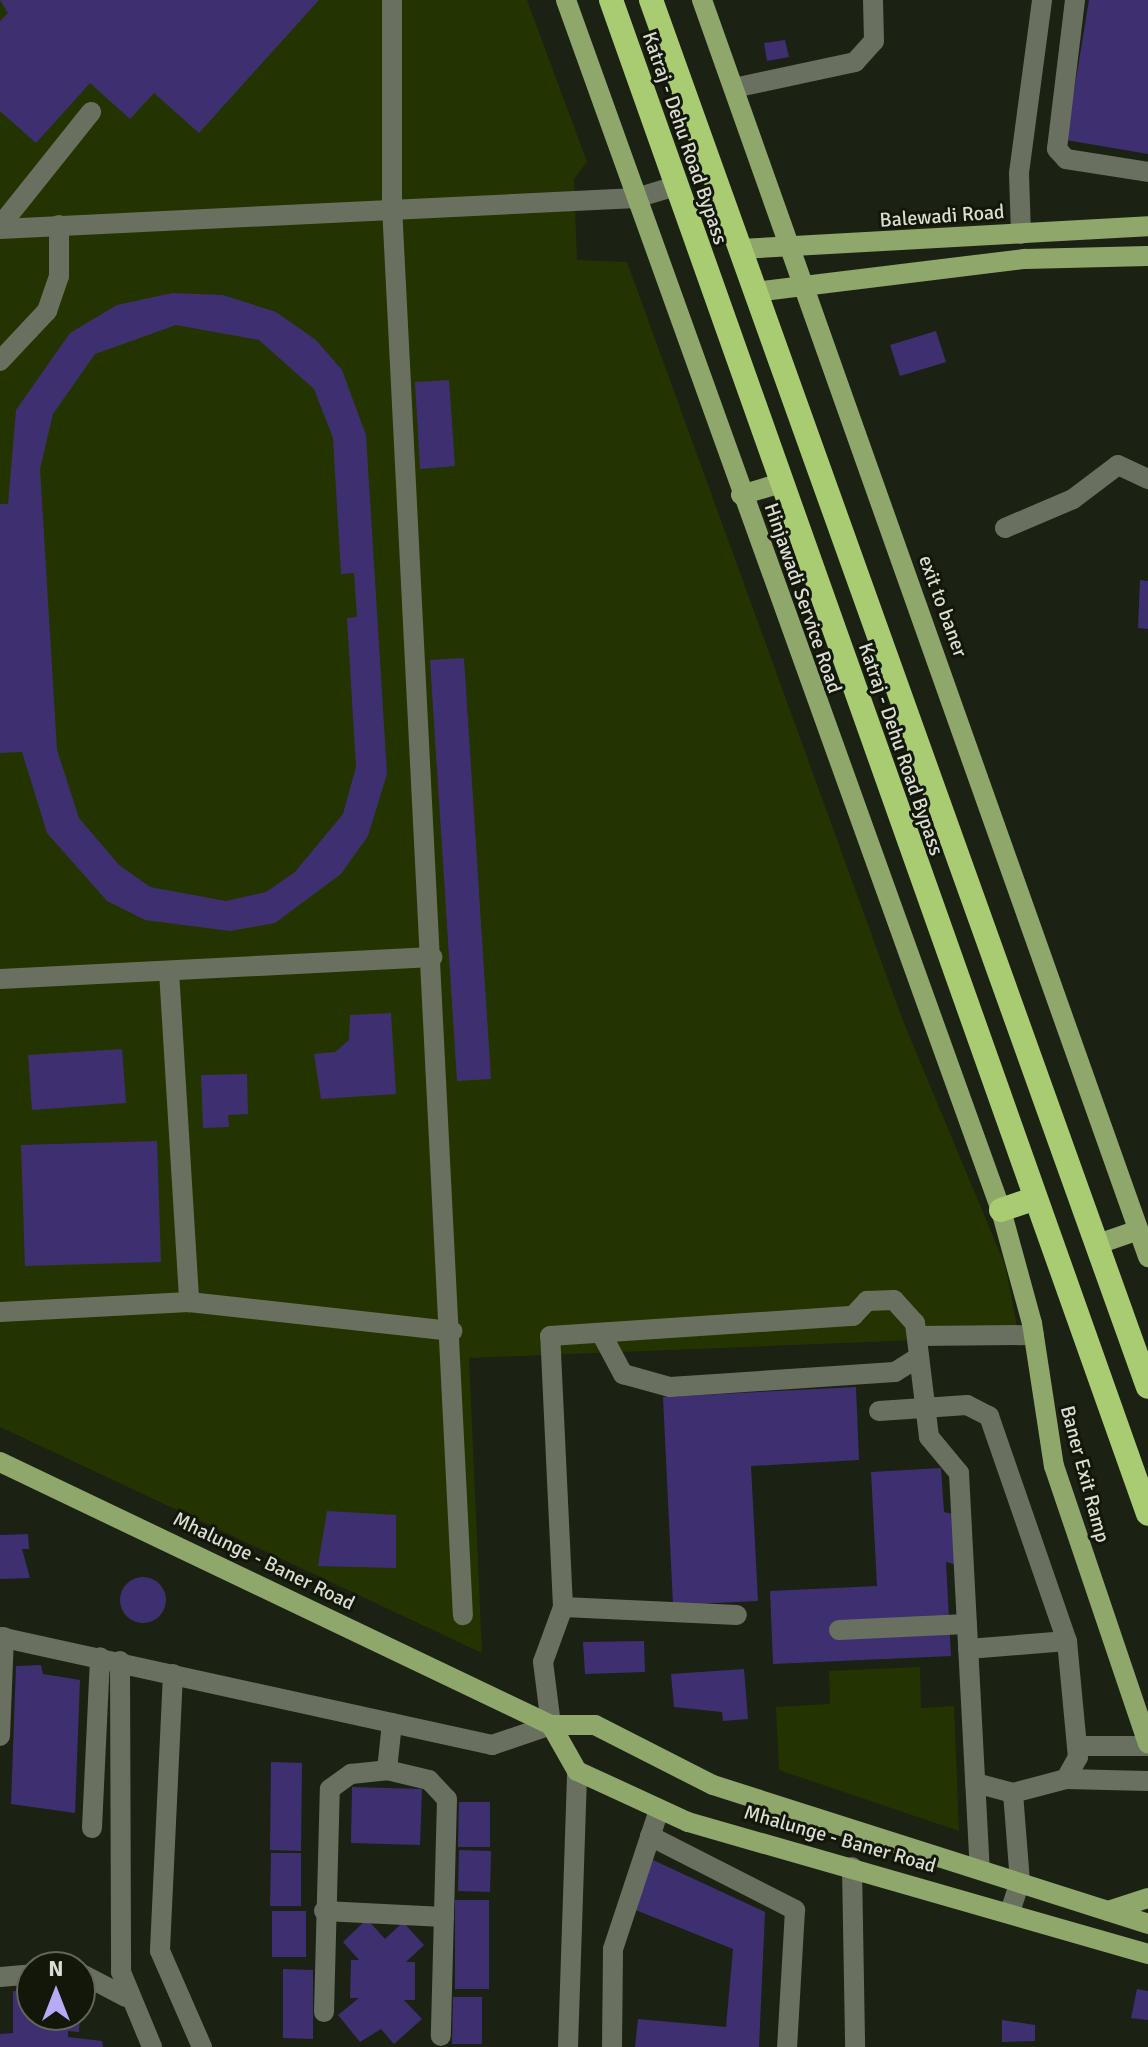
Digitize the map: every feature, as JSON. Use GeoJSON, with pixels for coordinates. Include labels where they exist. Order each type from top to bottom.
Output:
{"type":"FeatureCollection","features":[{"type":"Feature","properties":{"kind":"highway","name":"Katraj - Dehu Road Bypass"},"geometry":{"type":"LineString","coordinates":[[611,0],[1148,1514]]}},
{"type":"Feature","properties":{"kind":"highway","name":"Katraj - Dehu Road Bypass"},"geometry":{"type":"LineString","coordinates":[[651,0],[1148,1387]]}},
{"type":"Feature","properties":{"kind":"highway"},"geometry":{"type":"LineString","coordinates":[[1001,1210],[1035,1198]]}},
{"type":"Feature","properties":{"kind":"main road","name":"Hinjawadi Service Road"},"geometry":{"type":"LineString","coordinates":[[566,0],[741,495],[1001,1210]]}},
{"type":"Feature","properties":{"kind":"main road","name":"exit to baner"},"geometry":{"type":"LineString","coordinates":[[702,0],[1135,1231]]}},
{"type":"Feature","properties":{"kind":"main road","name":"Balewadi Road"},"geometry":{"type":"LineString","coordinates":[[740,249],[1148,226]]}},
{"type":"Feature","properties":{"kind":"main road"},"geometry":{"type":"LineString","coordinates":[[755,292],[1025,259],[1148,256]]}},
{"type":"Feature","properties":{"kind":"main road"},"geometry":{"type":"LineString","coordinates":[[741,495],[781,483]]}},
{"type":"Feature","properties":{"kind":"main road","name":"Baner Exit Ramp"},"geometry":{"type":"LineString","coordinates":[[1001,1210],[1034,1335],[1058,1481],[1148,1744]]}},
{"type":"Feature","properties":{"kind":"main road"},"geometry":{"type":"LineString","coordinates":[[1098,1244],[1135,1231],[1148,1257]]}},
{"type":"Feature","properties":{"kind":"main road","name":"Mhalunge - Baner Road"},"geometry":{"type":"LineString","coordinates":[[0,1462],[551,1725],[595,1725],[713,1785],[882,1836],[1148,1924]]}},
{"type":"Feature","properties":{"kind":"main road"},"geometry":{"type":"LineString","coordinates":[[551,1725],[577,1771]]}},
{"type":"Feature","properties":{"kind":"main road","name":"Mhalunge - Baner Road"},"geometry":{"type":"LineString","coordinates":[[577,1771],[659,1810],[1148,1954]]}},
{"type":"Feature","properties":{"kind":"main road"},"geometry":{"type":"LineString","coordinates":[[861,1870],[882,1836]]}},
{"type":"Feature","properties":{"kind":"main road"},"geometry":{"type":"LineString","coordinates":[[1108,1911],[1148,1898]]}},
{"type":"Feature","properties":{"kind":"street"},"geometry":{"type":"LineString","coordinates":[[392,0],[392,206],[452,1331],[463,1615]]}},
{"type":"Feature","properties":{"kind":"street"},"geometry":{"type":"LineString","coordinates":[[734,88],[855,62],[874,41],[873,0]]}},
{"type":"Feature","properties":{"kind":"street"},"geometry":{"type":"LineString","coordinates":[[1021,234],[1019,173],[1042,0]]}},
{"type":"Feature","properties":{"kind":"street"},"geometry":{"type":"LineString","coordinates":[[1075,0],[1066,67],[1060,154],[1148,172]]}},
{"type":"Feature","properties":{"kind":"street"},"geometry":{"type":"LineString","coordinates":[[0,228],[91,112]]}},
{"type":"Feature","properties":{"kind":"street"},"geometry":{"type":"LineString","coordinates":[[0,228],[392,206],[636,198],[676,186]]}},
{"type":"Feature","properties":{"kind":"street"},"geometry":{"type":"LineString","coordinates":[[0,361],[47,311],[59,276],[59,225]]}},
{"type":"Feature","properties":{"kind":"street"},"geometry":{"type":"LineString","coordinates":[[1005,528],[1073,499],[1118,465],[1148,479]]}},
{"type":"Feature","properties":{"kind":"street"},"geometry":{"type":"LineString","coordinates":[[0,979],[432,957]]}},
{"type":"Feature","properties":{"kind":"street"},"geometry":{"type":"LineString","coordinates":[[169,971],[189,1302]]}},
{"type":"Feature","properties":{"kind":"street"},"geometry":{"type":"LineString","coordinates":[[1135,1231],[1148,1211]]}},
{"type":"Feature","properties":{"kind":"street"},"geometry":{"type":"LineString","coordinates":[[0,1736],[2,1637],[492,1745],[551,1725],[543,1662],[563,1607],[550,1336],[853,1316],[879,1298],[907,1309],[917,1336],[914,1360],[920,1408],[929,1437],[959,1473],[980,1868]]}},
{"type":"Feature","properties":{"kind":"street"},"geometry":{"type":"LineString","coordinates":[[0,1312],[165,1309],[189,1302],[452,1331]]}},
{"type":"Feature","properties":{"kind":"street"},"geometry":{"type":"LineString","coordinates":[[601,1333],[623,1374],[670,1387],[895,1372],[914,1360]]}},
{"type":"Feature","properties":{"kind":"street"},"geometry":{"type":"LineString","coordinates":[[917,1336],[1034,1335]]}},
{"type":"Feature","properties":{"kind":"street"},"geometry":{"type":"LineString","coordinates":[[879,1411],[967,1405],[989,1416],[1067,1641],[1077,1746],[1066,1779]]}},
{"type":"Feature","properties":{"kind":"street"},"geometry":{"type":"LineString","coordinates":[[563,1607],[737,1615]]}},
{"type":"Feature","properties":{"kind":"street"},"geometry":{"type":"LineString","coordinates":[[839,1630],[967,1624]]}},
{"type":"Feature","properties":{"kind":"street"},"geometry":{"type":"LineString","coordinates":[[968,1649],[1067,1641]]}},
{"type":"Feature","properties":{"kind":"street"},"geometry":{"type":"LineString","coordinates":[[92,1828],[110,1659]]}},
{"type":"Feature","properties":{"kind":"street"},"geometry":{"type":"LineString","coordinates":[[110,1659],[126,1997],[152,2047]]}},
{"type":"Feature","properties":{"kind":"street"},"geometry":{"type":"LineString","coordinates":[[173,1674],[160,1951],[202,2047]]}},
{"type":"Feature","properties":{"kind":"street"},"geometry":{"type":"LineString","coordinates":[[387,1770],[392,1723]]}},
{"type":"Feature","properties":{"kind":"street"},"geometry":{"type":"LineString","coordinates":[[1077,1746],[1148,1744]]}},
{"type":"Feature","properties":{"kind":"street"},"geometry":{"type":"LineString","coordinates":[[324,2012],[324,1911],[330,1789],[351,1774],[387,1770],[429,1780],[447,1799],[441,2036]]}},
{"type":"Feature","properties":{"kind":"street"},"geometry":{"type":"LineString","coordinates":[[568,2047],[577,1771]]}},
{"type":"Feature","properties":{"kind":"street"},"geometry":{"type":"LineString","coordinates":[[975,1783],[1013,1793],[1066,1779],[1148,1781]]}},
{"type":"Feature","properties":{"kind":"street"},"geometry":{"type":"LineString","coordinates":[[1010,1912],[1020,1882],[1013,1793]]}},
{"type":"Feature","properties":{"kind":"street"},"geometry":{"type":"LineString","coordinates":[[612,2047],[613,1949],[659,1810]]}},
{"type":"Feature","properties":{"kind":"street"},"geometry":{"type":"LineString","coordinates":[[650,1836],[795,1910],[787,2047]]}},
{"type":"Feature","properties":{"kind":"street"},"geometry":{"type":"LineString","coordinates":[[855,2047],[861,1870]]}},
{"type":"Feature","properties":{"kind":"street"},"geometry":{"type":"LineString","coordinates":[[324,1911],[444,1917]]}},
{"type":"Feature","properties":{"kind":"street"},"geometry":{"type":"LineString","coordinates":[[96,1981],[126,1997]]}},
{"type":"Feature","properties":{"kind":"green space"},"geometry":{"type":"Polygon","coordinates":[[[0,0],[527,0],[587,162],[574,179],[577,260],[627,262],[903,1021],[1005,1265],[1019,1336],[469,1358],[482,1653],[0,1427],[0,0]]]}},
{"type":"Feature","properties":{"kind":"green space"},"geometry":{"type":"Polygon","coordinates":[[[920,1667],[921,1708],[954,1706],[959,1831],[779,1770],[776,1707],[830,1704],[829,1671],[920,1667]]]}},
{"type":"Feature","properties":{"kind":"building"},"geometry":{"type":"Polygon","coordinates":[[[0,0],[319,0],[199,133],[154,93],[130,119],[90,83],[36,143],[0,111],[0,21],[8,13],[0,0]]]}},
{"type":"Feature","properties":{"kind":"building"},"geometry":{"type":"Polygon","coordinates":[[[1089,0],[1148,0],[1148,154],[1066,140],[1089,0]]]}},
{"type":"Feature","properties":{"kind":"building"},"geometry":{"type":"Polygon","coordinates":[[[785,40],[789,57],[767,61],[764,43],[785,40]]]}},
{"type":"Feature","properties":{"kind":"building"},"geometry":{"type":"Polygon","coordinates":[[[172,293],[223,295],[276,312],[316,340],[342,370],[366,435],[387,774],[368,836],[341,874],[275,923],[230,931],[145,920],[107,901],[47,833],[22,752],[0,753],[0,504],[8,504],[16,410],[70,333],[117,305],[172,293]],[[176,325],[95,354],[53,414],[40,469],[57,750],[79,818],[119,865],[150,887],[226,901],[266,892],[295,872],[343,814],[356,767],[347,618],[357,617],[354,573],[341,574],[333,438],[314,389],[259,340],[176,325]]]}},
{"type":"Feature","properties":{"kind":"building"},"geometry":{"type":"Polygon","coordinates":[[[936,331],[946,362],[900,376],[890,345],[936,331]]]}},
{"type":"Feature","properties":{"kind":"building"},"geometry":{"type":"Polygon","coordinates":[[[449,380],[455,466],[420,469],[415,382],[449,380]]]}},
{"type":"Feature","properties":{"kind":"building"},"geometry":{"type":"Polygon","coordinates":[[[1140,580],[1148,581],[1148,629],[1138,628],[1140,580]]]}},
{"type":"Feature","properties":{"kind":"building"},"geometry":{"type":"Polygon","coordinates":[[[464,658],[491,1079],[457,1081],[430,660],[464,658]]]}},
{"type":"Feature","properties":{"kind":"building"},"geometry":{"type":"Polygon","coordinates":[[[391,1013],[396,1094],[321,1099],[314,1054],[335,1052],[349,1040],[350,1015],[391,1013]]]}},
{"type":"Feature","properties":{"kind":"building"},"geometry":{"type":"Polygon","coordinates":[[[122,1049],[126,1103],[32,1110],[28,1055],[122,1049]]]}},
{"type":"Feature","properties":{"kind":"building"},"geometry":{"type":"Polygon","coordinates":[[[247,1074],[248,1114],[228,1115],[229,1127],[203,1128],[201,1075],[247,1074]]]}},
{"type":"Feature","properties":{"kind":"building"},"geometry":{"type":"Polygon","coordinates":[[[157,1141],[161,1262],[25,1266],[21,1145],[157,1141]]]}},
{"type":"Feature","properties":{"kind":"building"},"geometry":{"type":"Polygon","coordinates":[[[856,1387],[859,1460],[751,1466],[758,1601],[673,1605],[663,1397],[856,1387]]]}},
{"type":"Feature","properties":{"kind":"building"},"geometry":{"type":"Polygon","coordinates":[[[941,1468],[944,1512],[971,1519],[973,1569],[946,1562],[951,1656],[773,1664],[770,1591],[877,1586],[871,1472],[941,1468]]]}},
{"type":"Feature","properties":{"kind":"building"},"geometry":{"type":"Polygon","coordinates":[[[327,1511],[396,1515],[396,1568],[318,1566],[327,1511]]]}},
{"type":"Feature","properties":{"kind":"building"},"geometry":{"type":"Polygon","coordinates":[[[28,1534],[29,1549],[22,1549],[30,1578],[0,1579],[0,1535],[28,1534]]]}},
{"type":"Feature","properties":{"kind":"building"},"geometry":{"type":"Polygon","coordinates":[[[143,1577],[160,1583],[166,1600],[160,1617],[143,1623],[126,1617],[120,1600],[126,1583],[143,1577]]]}},
{"type":"Feature","properties":{"kind":"building"},"geometry":{"type":"Polygon","coordinates":[[[644,1641],[645,1672],[585,1674],[583,1642],[644,1641]]]}},
{"type":"Feature","properties":{"kind":"building"},"geometry":{"type":"Polygon","coordinates":[[[41,1665],[43,1674],[80,1680],[75,1813],[11,1804],[16,1666],[41,1665]]]}},
{"type":"Feature","properties":{"kind":"building"},"geometry":{"type":"Polygon","coordinates":[[[744,1669],[748,1719],[723,1721],[722,1712],[674,1707],[671,1674],[744,1669]]]}},
{"type":"Feature","properties":{"kind":"building"},"geometry":{"type":"Polygon","coordinates":[[[271,1762],[302,1763],[301,1851],[270,1850],[271,1762]]]}},
{"type":"Feature","properties":{"kind":"building"},"geometry":{"type":"Polygon","coordinates":[[[352,1787],[422,1789],[420,1845],[351,1843],[352,1787]]]}},
{"type":"Feature","properties":{"kind":"building"},"geometry":{"type":"Polygon","coordinates":[[[459,1802],[490,1802],[490,1847],[458,1847],[459,1802]]]}},
{"type":"Feature","properties":{"kind":"building"},"geometry":{"type":"Polygon","coordinates":[[[459,1850],[491,1851],[490,1892],[458,1891],[459,1850]]]}},
{"type":"Feature","properties":{"kind":"building"},"geometry":{"type":"Polygon","coordinates":[[[271,1853],[301,1853],[301,1906],[270,1906],[271,1853]]]}},
{"type":"Feature","properties":{"kind":"building"},"geometry":{"type":"Polygon","coordinates":[[[653,1860],[765,1912],[759,2047],[635,2047],[638,2019],[726,2027],[733,1949],[633,1909],[653,1860]]]}},
{"type":"Feature","properties":{"kind":"building"},"geometry":{"type":"Polygon","coordinates":[[[455,1900],[489,1900],[489,1989],[455,1989],[455,1900]]]}},
{"type":"Feature","properties":{"kind":"building"},"geometry":{"type":"Polygon","coordinates":[[[272,1911],[306,1911],[306,1957],[272,1957],[272,1911]]]}},
{"type":"Feature","properties":{"kind":"building"},"geometry":{"type":"Polygon","coordinates":[[[367,1919],[385,1939],[403,1922],[424,1945],[406,1962],[415,1962],[415,2000],[404,2000],[422,2019],[394,2044],[381,2029],[360,2042],[338,2015],[359,1998],[350,1998],[351,1960],[359,1960],[343,1942],[367,1919]]]}},
{"type":"Feature","properties":{"kind":"building"},"geometry":{"type":"Polygon","coordinates":[[[283,1969],[313,1970],[313,2039],[283,2038],[283,1969]]]}},
{"type":"Feature","properties":{"kind":"building"},"geometry":{"type":"Polygon","coordinates":[[[1137,1989],[1148,1991],[1148,2020],[1131,2018],[1137,1989]]]}},
{"type":"Feature","properties":{"kind":"building"},"geometry":{"type":"Polygon","coordinates":[[[13,1991],[16,1991],[16,2031],[68,2031],[68,2037],[102,2041],[103,2047],[0,2047],[0,2034],[13,2033],[13,1991]]]}},
{"type":"Feature","properties":{"kind":"building"},"geometry":{"type":"Polygon","coordinates":[[[453,1997],[482,1997],[482,2044],[452,2044],[453,1997]]]}},
{"type":"Feature","properties":{"kind":"building"},"geometry":{"type":"Polygon","coordinates":[[[1002,2020],[1035,2025],[1035,2041],[1002,2042],[1002,2020]]]}}]}
